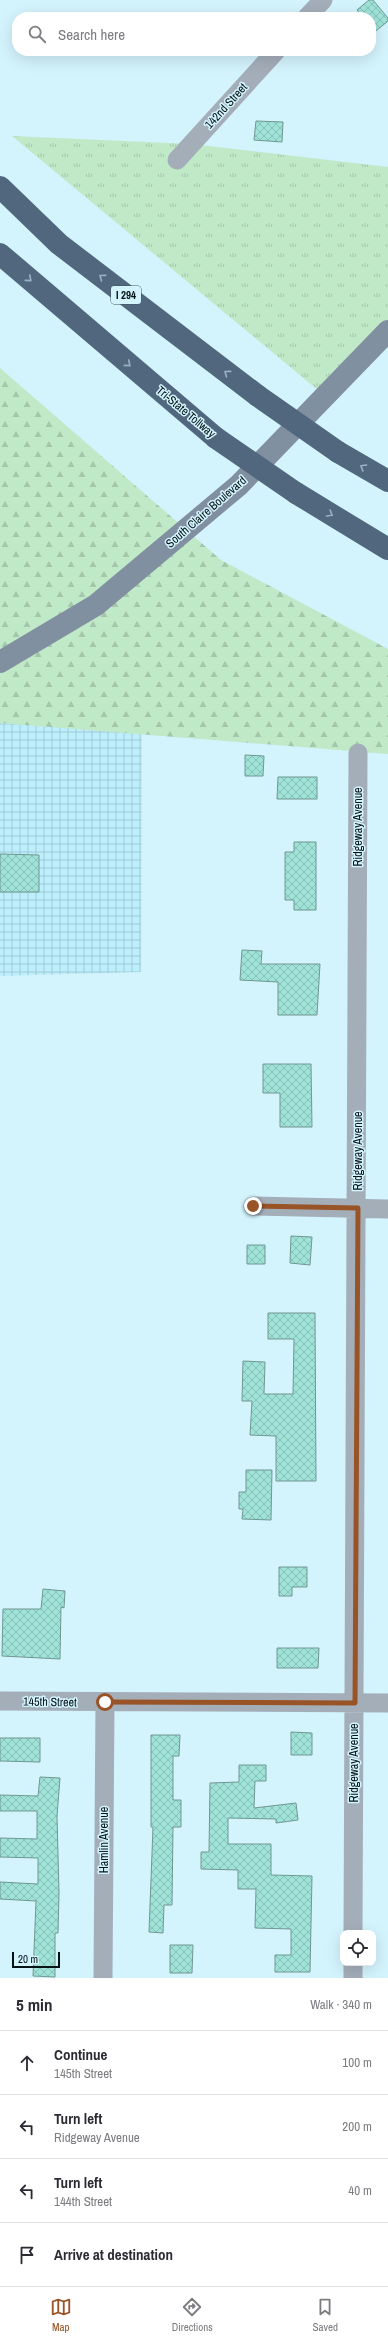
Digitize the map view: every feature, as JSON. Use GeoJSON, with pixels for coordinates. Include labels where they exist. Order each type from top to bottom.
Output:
{"type":"FeatureCollection","features":[{"type":"Feature","properties":{"kind":"highway","name":"I 294"},"geometry":{"type":"LineString","coordinates":[[0,187],[59,244],[258,396],[338,452],[388,482]]}},
{"type":"Feature","properties":{"kind":"highway","name":"Tri-State Tollway"},"geometry":{"type":"LineString","coordinates":[[0,254],[216,438],[296,493],[388,549]]}},
{"type":"Feature","properties":{"kind":"street"},"geometry":{"type":"LineString","coordinates":[[311,12],[322,0]]}},
{"type":"Feature","properties":{"kind":"street","name":"142nd Street"},"geometry":{"type":"LineString","coordinates":[[176,160],[271,56]]}},
{"type":"Feature","properties":{"kind":"street","name":"South Claire Boulevard"},"geometry":{"type":"LineString","coordinates":[[0,662],[96,605],[239,485],[388,331]]}},
{"type":"Feature","properties":{"kind":"street","name":"Ridgeway Avenue"},"geometry":{"type":"LineString","coordinates":[[353,1930],[358,1208],[358,753]]}},
{"type":"Feature","properties":{"kind":"street"},"geometry":{"type":"LineString","coordinates":[[253,1206],[388,1209]]}},
{"type":"Feature","properties":{"kind":"street","name":"145th Street"},"geometry":{"type":"LineString","coordinates":[[0,1701],[388,1703]]}},
{"type":"Feature","properties":{"kind":"street","name":"Hamlin Avenue"},"geometry":{"type":"LineString","coordinates":[[103,1978],[105,1702]]}},
{"type":"Feature","properties":{"kind":"street"},"geometry":{"type":"LineString","coordinates":[[353,1966],[353,1978]]}},
{"type":"Feature","properties":{"kind":"shaded area"},"geometry":{"type":"Polygon","coordinates":[[[0,723],[142,733],[141,972],[0,976],[0,723]]]}},
{"type":"Feature","properties":{"kind":"green space"},"geometry":{"type":"Polygon","coordinates":[[[12,136],[191,144],[388,167],[388,331],[325,396],[12,136]]]}},
{"type":"Feature","properties":{"kind":"green space"},"geometry":{"type":"Polygon","coordinates":[[[0,368],[221,560],[388,649],[388,754],[0,723],[0,368]]]}},
{"type":"Feature","properties":{"kind":"building"},"geometry":{"type":"Polygon","coordinates":[[[369,0],[373,0],[388,18],[388,21],[376,31],[376,12],[359,12],[357,10],[369,0]]]}},
{"type":"Feature","properties":{"kind":"building"},"geometry":{"type":"Polygon","coordinates":[[[256,121],[283,122],[282,142],[254,140],[256,121]]]}},
{"type":"Feature","properties":{"kind":"building"},"geometry":{"type":"Polygon","coordinates":[[[245,755],[264,756],[263,776],[245,776],[245,755]]]}},
{"type":"Feature","properties":{"kind":"building"},"geometry":{"type":"Polygon","coordinates":[[[278,777],[317,777],[317,799],[277,799],[278,777]]]}},
{"type":"Feature","properties":{"kind":"building"},"geometry":{"type":"Polygon","coordinates":[[[294,842],[316,842],[316,910],[294,910],[294,900],[285,900],[285,852],[294,852],[294,842]]]}},
{"type":"Feature","properties":{"kind":"building"},"geometry":{"type":"Polygon","coordinates":[[[0,854],[39,855],[39,892],[0,892],[0,854]]]}},
{"type":"Feature","properties":{"kind":"building"},"geometry":{"type":"Polygon","coordinates":[[[242,950],[262,951],[261,964],[320,964],[317,1015],[278,1015],[278,982],[240,980],[242,950]]]}},
{"type":"Feature","properties":{"kind":"building"},"geometry":{"type":"Polygon","coordinates":[[[263,1064],[311,1064],[312,1127],[280,1127],[280,1093],[263,1093],[263,1064]]]}},
{"type":"Feature","properties":{"kind":"building"},"geometry":{"type":"Polygon","coordinates":[[[291,1236],[312,1237],[310,1265],[290,1263],[291,1236]]]}},
{"type":"Feature","properties":{"kind":"building"},"geometry":{"type":"Polygon","coordinates":[[[247,1245],[265,1245],[265,1264],[247,1264],[247,1245]]]}},
{"type":"Feature","properties":{"kind":"building"},"geometry":{"type":"Polygon","coordinates":[[[268,1313],[315,1313],[316,1481],[276,1481],[276,1436],[250,1435],[252,1401],[242,1401],[243,1361],[265,1362],[264,1394],[293,1394],[294,1339],[268,1339],[268,1313]]]}},
{"type":"Feature","properties":{"kind":"building"},"geometry":{"type":"Polygon","coordinates":[[[246,1470],[272,1470],[271,1520],[242,1519],[243,1509],[239,1509],[239,1492],[246,1492],[246,1470]]]}},
{"type":"Feature","properties":{"kind":"building"},"geometry":{"type":"Polygon","coordinates":[[[279,1567],[307,1567],[307,1587],[292,1587],[292,1596],[279,1596],[279,1567]]]}},
{"type":"Feature","properties":{"kind":"building"},"geometry":{"type":"Polygon","coordinates":[[[43,1589],[65,1591],[64,1608],[61,1607],[60,1659],[2,1656],[3,1609],[41,1609],[43,1589]]]}},
{"type":"Feature","properties":{"kind":"building"},"geometry":{"type":"Polygon","coordinates":[[[277,1648],[319,1648],[318,1668],[277,1668],[277,1648]]]}},
{"type":"Feature","properties":{"kind":"building"},"geometry":{"type":"Polygon","coordinates":[[[291,1732],[312,1733],[312,1755],[291,1755],[291,1732]]]}},
{"type":"Feature","properties":{"kind":"building"},"geometry":{"type":"Polygon","coordinates":[[[151,1735],[180,1735],[179,1756],[173,1756],[173,1800],[181,1800],[181,1827],[173,1827],[172,1905],[164,1905],[163,1933],[149,1932],[153,1827],[151,1827],[151,1735]]]}},
{"type":"Feature","properties":{"kind":"building"},"geometry":{"type":"Polygon","coordinates":[[[0,1738],[40,1738],[40,1762],[0,1761],[0,1738]]]}},
{"type":"Feature","properties":{"kind":"building"},"geometry":{"type":"Polygon","coordinates":[[[239,1765],[266,1765],[266,1781],[255,1781],[254,1808],[296,1803],[298,1820],[276,1823],[276,1819],[228,1818],[228,1844],[271,1844],[271,1875],[312,1876],[310,1972],[275,1972],[275,1955],[291,1955],[291,1929],[255,1928],[256,1889],[238,1889],[238,1870],[201,1869],[201,1852],[209,1852],[210,1783],[239,1782],[239,1765]]]}},
{"type":"Feature","properties":{"kind":"building"},"geometry":{"type":"Polygon","coordinates":[[[40,1777],[60,1778],[57,1816],[59,1893],[58,1933],[55,1933],[55,1977],[33,1976],[36,1901],[0,1899],[0,1882],[38,1884],[38,1858],[0,1857],[0,1838],[37,1839],[37,1811],[0,1811],[0,1795],[38,1796],[40,1777]]]}},
{"type":"Feature","properties":{"kind":"building"},"geometry":{"type":"Polygon","coordinates":[[[170,1945],[193,1945],[192,1973],[170,1973],[170,1945]]]}},
{"type":"Feature","properties":{"kind":"route"},"geometry":{"type":"LineString","coordinates":[[105,1702],[355,1703],[358,1208],[253,1206]]}}]}
